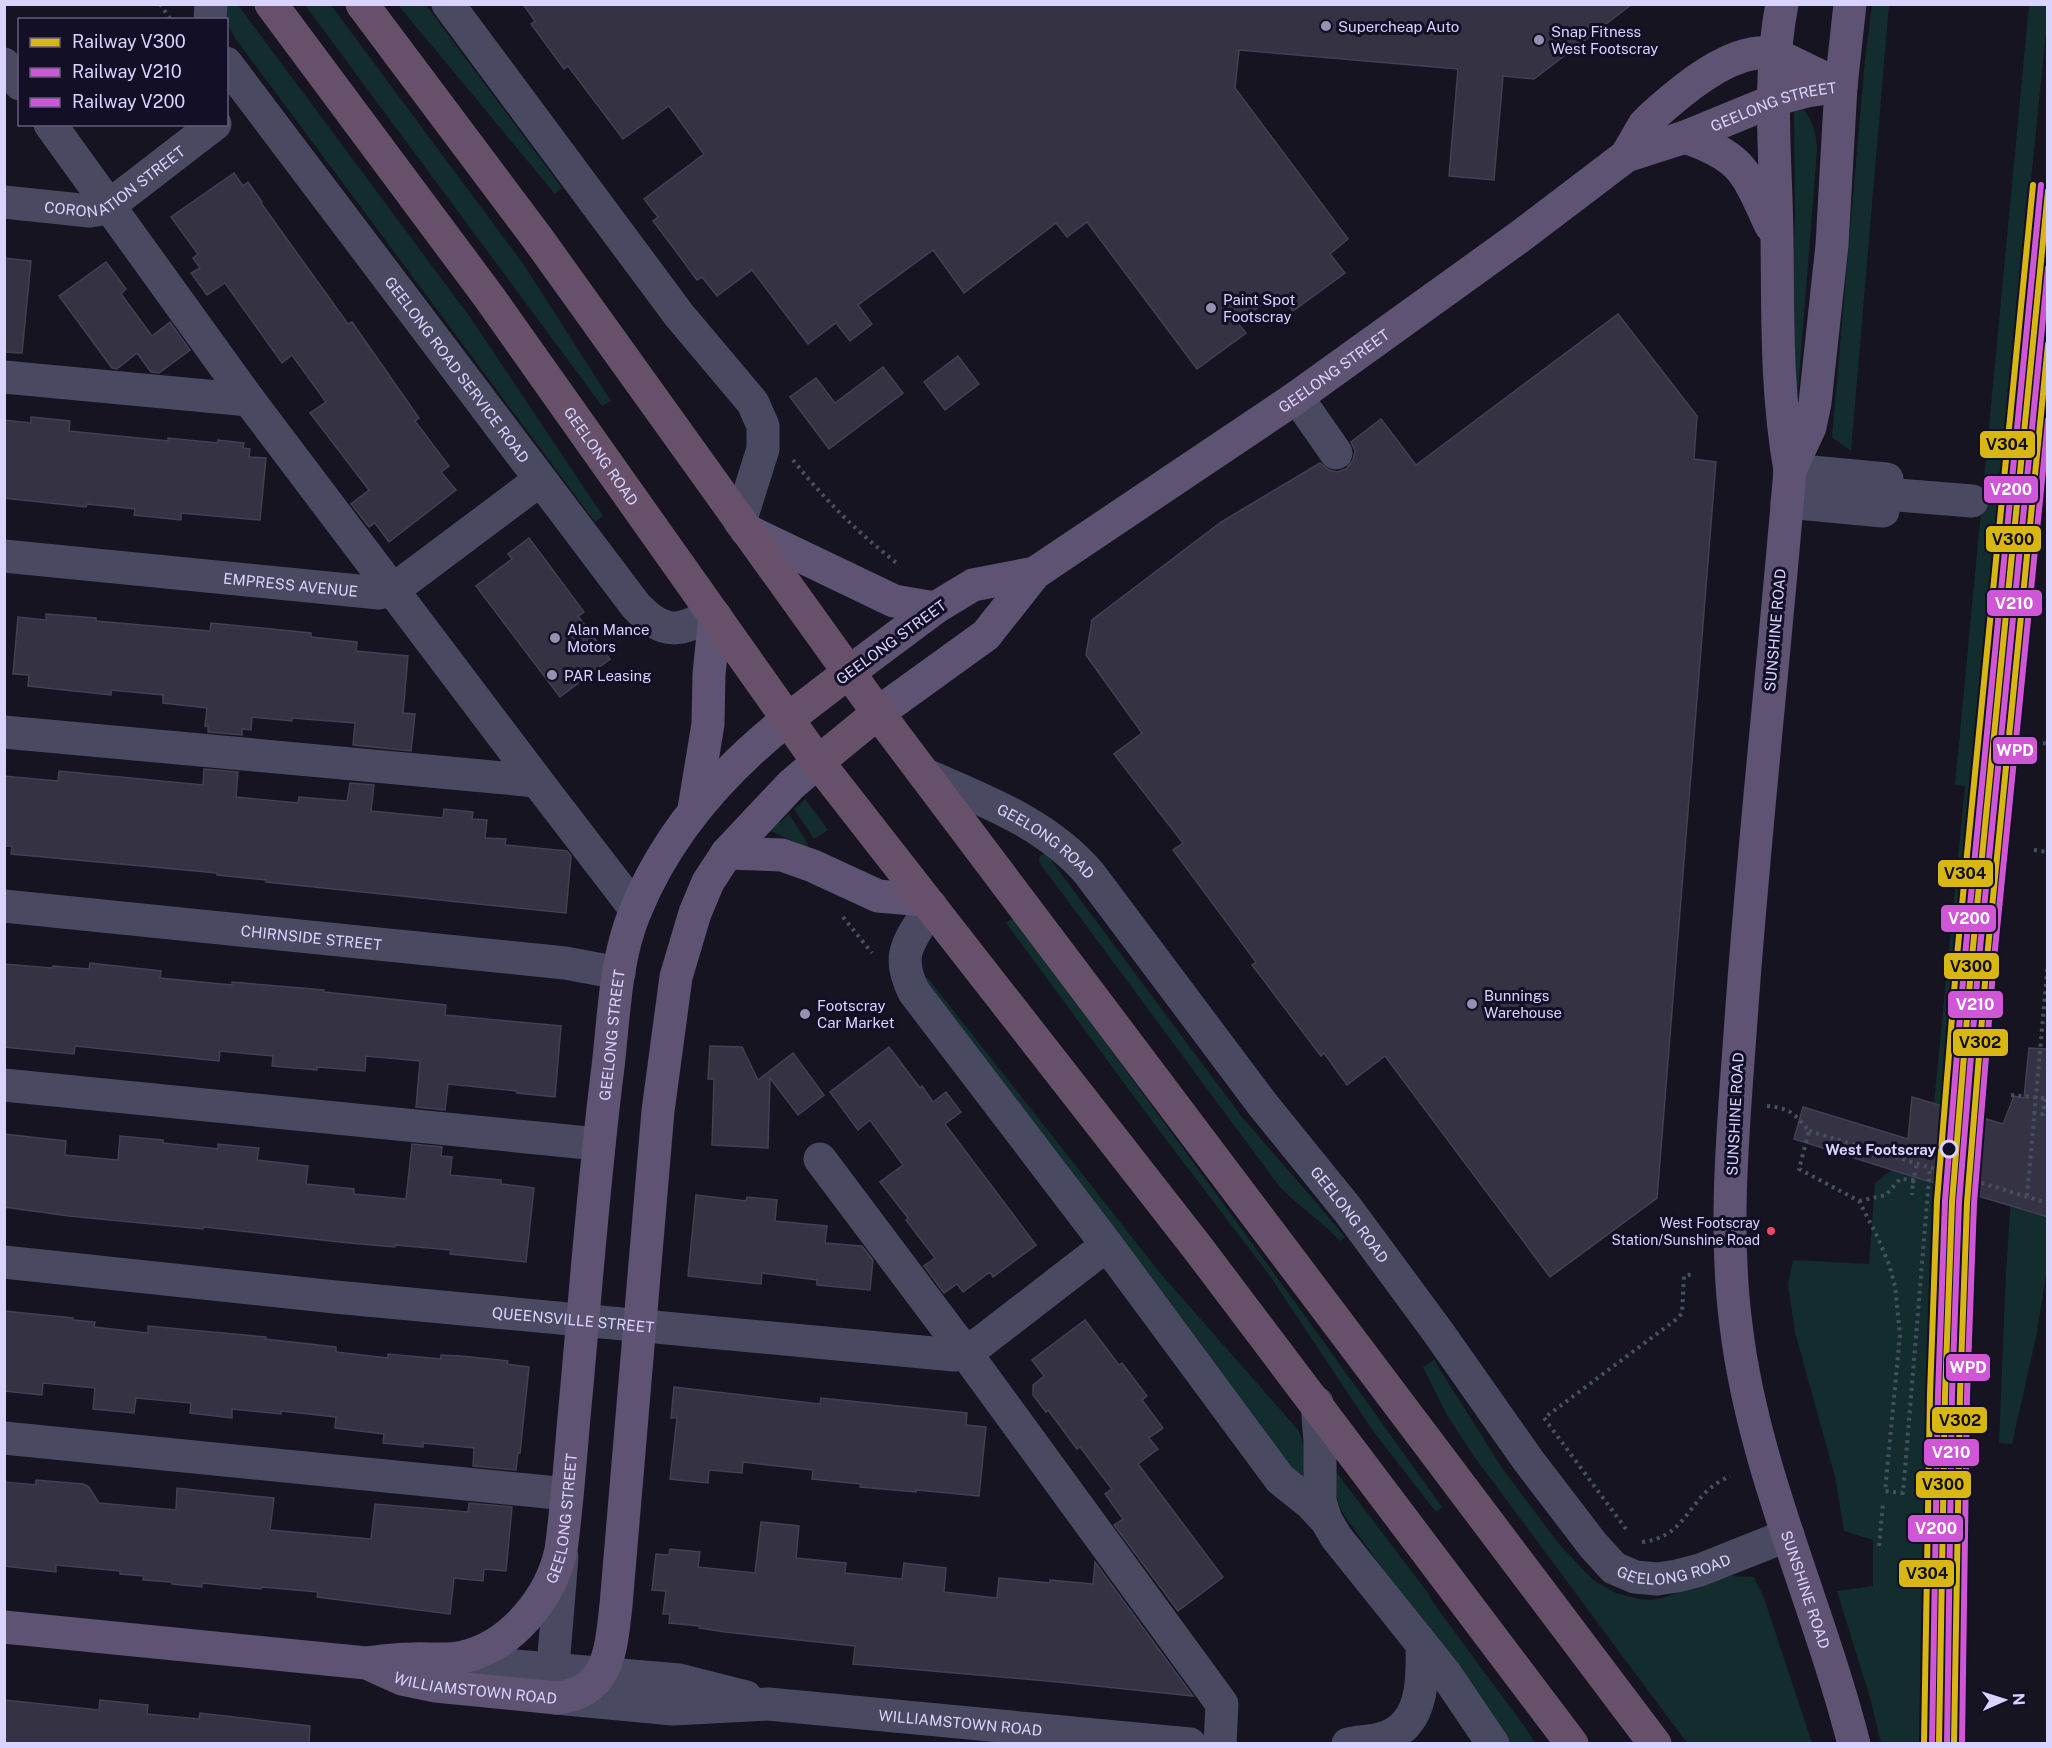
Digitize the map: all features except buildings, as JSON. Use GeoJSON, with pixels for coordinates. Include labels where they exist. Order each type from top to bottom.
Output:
{"type":"FeatureCollection","features":[{"type":"Feature","properties":{"kind":"highway","name":"GEELONG ROAD"},"geometry":{"type":"LineString","coordinates":[[270,4],[489,297],[818,762],[1317,1403],[1572,1743]]}},
{"type":"Feature","properties":{"kind":"highway","name":"GEELONG ROAD"},"geometry":{"type":"LineString","coordinates":[[362,4],[538,239],[848,673],[1655,1743]]}},
{"type":"Feature","properties":{"kind":"highway","name":"GEELONG STREET"},"geometry":{"type":"LineString","coordinates":[[788,719],[848,673]]}},
{"type":"Feature","properties":{"kind":"highway","name":"GEELONG STREET"},"geometry":{"type":"LineString","coordinates":[[818,762],[878,713]]}},
{"type":"Feature","properties":{"kind":"main road","name":"SUNSHINE ROAD"},"geometry":{"type":"LineString","coordinates":[[1780,4],[1775,51],[1774,100],[1779,384],[1790,470],[1749,909],[1731,1184],[1732,1268],[1736,1326],[1751,1409],[1854,1743]]}},
{"type":"Feature","properties":{"kind":"main road","name":"SUNSHINE ROAD"},"geometry":{"type":"LineString","coordinates":[[1790,470],[1810,428],[1815,403],[1832,245],[1841,86],[1850,4]]}},
{"type":"Feature","properties":{"kind":"main road","name":"GEELONG STREET"},"geometry":{"type":"LineString","coordinates":[[1626,156],[1644,125],[1653,116],[1715,69],[1731,60],[1756,52],[1775,51],[1841,86]]}},
{"type":"Feature","properties":{"kind":"main road","name":"GEELONG STREET"},"geometry":{"type":"LineString","coordinates":[[878,713],[986,635],[1035,573],[1297,398],[1518,238],[1626,156],[1685,137],[1792,94],[1841,86]]}},
{"type":"Feature","properties":{"kind":"main road"},"geometry":{"type":"LineString","coordinates":[[1685,137],[1716,149],[1735,161],[1751,184],[1777,238]]}},
{"type":"Feature","properties":{"kind":"main road"},"geometry":{"type":"LineString","coordinates":[[743,526],[894,602],[935,608]]}},
{"type":"Feature","properties":{"kind":"main road","name":"GEELONG STREET"},"geometry":{"type":"LineString","coordinates":[[848,673],[935,608],[973,585],[1035,573]]}},
{"type":"Feature","properties":{"kind":"main road"},"geometry":{"type":"LineString","coordinates":[[693,811],[708,724],[713,615]]}},
{"type":"Feature","properties":{"kind":"main road","name":"GEELONG STREET"},"geometry":{"type":"LineString","coordinates":[[563,1533],[597,1144],[619,973],[628,930],[666,851],[693,811],[751,749],[788,719]]}},
{"type":"Feature","properties":{"kind":"main road","name":"GEELONG STREET"},"geometry":{"type":"LineString","coordinates":[[553,1689],[571,1697],[584,1691],[601,1673],[610,1652],[658,1111],[676,977],[694,913],[708,882],[727,854],[791,785],[818,762]]}},
{"type":"Feature","properties":{"kind":"main road"},"geometry":{"type":"LineString","coordinates":[[727,854],[782,855],[813,866],[878,896],[928,903]]}},
{"type":"Feature","properties":{"kind":"main road"},"geometry":{"type":"LineString","coordinates":[[435,1659],[462,1657],[478,1652],[499,1641],[516,1628],[531,1611],[550,1581],[558,1562],[563,1533]]}},
{"type":"Feature","properties":{"kind":"main road","name":"WILLIAMSTOWN ROAD"},"geometry":{"type":"LineString","coordinates":[[4,1627],[366,1663],[435,1659]]}},
{"type":"Feature","properties":{"kind":"main road","name":"WILLIAMSTOWN ROAD"},"geometry":{"type":"LineString","coordinates":[[366,1663],[410,1681],[443,1687],[553,1689]]}},
{"type":"Feature","properties":{"kind":"street"},"geometry":{"type":"LineString","coordinates":[[448,4],[679,315],[753,403],[761,419],[764,436],[763,449],[743,526]]}},
{"type":"Feature","properties":{"kind":"street"},"geometry":{"type":"LineString","coordinates":[[4,64],[18,82]]}},
{"type":"Feature","properties":{"kind":"street","name":"GEELONG ROAD SERVICE ROAD"},"geometry":{"type":"LineString","coordinates":[[228,70],[239,106],[540,480],[636,606],[652,620],[667,628],[680,629],[713,615]]}},
{"type":"Feature","properties":{"kind":"street"},"geometry":{"type":"LineString","coordinates":[[51,126],[249,400],[636,910]]}},
{"type":"Feature","properties":{"kind":"street","name":"CORONATION STREET"},"geometry":{"type":"LineString","coordinates":[[4,202],[90,211],[110,205],[212,126]]}},
{"type":"Feature","properties":{"kind":"street"},"geometry":{"type":"LineString","coordinates":[[4,376],[249,400]]}},
{"type":"Feature","properties":{"kind":"street"},"geometry":{"type":"LineString","coordinates":[[1297,398],[1336,453]]}},
{"type":"Feature","properties":{"kind":"street"},"geometry":{"type":"LineString","coordinates":[[1790,470],[1887,479],[1884,502]]}},
{"type":"Feature","properties":{"kind":"street"},"geometry":{"type":"LineString","coordinates":[[392,589],[540,480]]}},
{"type":"Feature","properties":{"kind":"street"},"geometry":{"type":"LineString","coordinates":[[1787,502],[1972,501]]}},
{"type":"Feature","properties":{"kind":"street","name":"EMPRESS AVENUE"},"geometry":{"type":"LineString","coordinates":[[4,556],[373,593],[392,589]]}},
{"type":"Feature","properties":{"kind":"street"},"geometry":{"type":"LineString","coordinates":[[4,732],[537,781]]}},
{"type":"Feature","properties":{"kind":"street","name":"GEELONG ROAD"},"geometry":{"type":"LineString","coordinates":[[924,774],[986,801],[1042,832],[1067,849],[1089,873],[1263,1106],[1348,1210],[1577,1525],[1614,1568],[1635,1577],[1658,1579],[1677,1576],[1700,1570],[1788,1535]]}},
{"type":"Feature","properties":{"kind":"street"},"geometry":{"type":"LineString","coordinates":[[928,903],[905,951],[906,974],[914,992],[1107,1245],[1280,1479],[1310,1503],[1326,1520],[1336,1537],[1445,1673],[1493,1743]]}},
{"type":"Feature","properties":{"kind":"street","name":"CHIRNSIDE STREET"},"geometry":{"type":"LineString","coordinates":[[4,906],[565,963],[619,973]]}},
{"type":"Feature","properties":{"kind":"street"},"geometry":{"type":"LineString","coordinates":[[4,1085],[597,1144]]}},
{"type":"Feature","properties":{"kind":"street"},"geometry":{"type":"LineString","coordinates":[[820,1159],[965,1352],[1222,1704],[1220,1743]]}},
{"type":"Feature","properties":{"kind":"street"},"geometry":{"type":"LineString","coordinates":[[965,1352],[980,1343],[1107,1245]]}},
{"type":"Feature","properties":{"kind":"street","name":"QUEENSVILLE STREET"},"geometry":{"type":"LineString","coordinates":[[4,1262],[335,1297],[954,1355],[965,1352]]}},
{"type":"Feature","properties":{"kind":"street"},"geometry":{"type":"LineString","coordinates":[[1317,1403],[1320,1442],[1320,1501],[1326,1520]]}},
{"type":"Feature","properties":{"kind":"street"},"geometry":{"type":"LineString","coordinates":[[4,1438],[567,1494]]}},
{"type":"Feature","properties":{"kind":"street","name":"GEELONG STREET"},"geometry":{"type":"LineString","coordinates":[[553,1689],[563,1533]]}},
{"type":"Feature","properties":{"kind":"street"},"geometry":{"type":"LineString","coordinates":[[1348,1743],[1386,1737],[1400,1730],[1409,1720],[1417,1704],[1422,1684],[1422,1647]]}},
{"type":"Feature","properties":{"kind":"street","name":"WILLIAMSTOWN ROAD"},"geometry":{"type":"LineString","coordinates":[[435,1659],[553,1689],[673,1709],[768,1704]]}},
{"type":"Feature","properties":{"kind":"street","name":"WILLIAMSTOWN ROAD"},"geometry":{"type":"LineString","coordinates":[[601,1673],[679,1680],[768,1704],[1043,1736],[1190,1743]]}},
{"type":"Feature","properties":{"kind":"path"},"geometry":{"type":"LineString","coordinates":[[160,4],[170,18]]}},
{"type":"Feature","properties":{"kind":"path"},"geometry":{"type":"LineString","coordinates":[[761,419],[821,493],[866,538],[900,565]]}},
{"type":"Feature","properties":{"kind":"path"},"geometry":{"type":"LineString","coordinates":[[2034,850],[2048,852]]}},
{"type":"Feature","properties":{"kind":"path"},"geometry":{"type":"LineString","coordinates":[[837,910],[893,979],[914,992]]}},
{"type":"Feature","properties":{"kind":"path"},"geometry":{"type":"LineString","coordinates":[[2027,1196],[2048,962]]}},
{"type":"Feature","properties":{"kind":"path"},"geometry":{"type":"LineString","coordinates":[[2011,1095],[2046,1098],[2043,1114],[2033,1113]]}},
{"type":"Feature","properties":{"kind":"path"},"geometry":{"type":"LineString","coordinates":[[1777,1107],[1796,1115],[1809,1131],[2048,1203]]}},
{"type":"Feature","properties":{"kind":"path"},"geometry":{"type":"LineString","coordinates":[[1809,1131],[1799,1169],[1859,1201],[1889,1264],[1895,1286],[1900,1335],[1885,1491],[1903,1493],[1930,1167]]}},
{"type":"Feature","properties":{"kind":"path"},"geometry":{"type":"LineString","coordinates":[[1859,1201],[1886,1195],[1900,1179],[1913,1180],[1912,1195],[1917,1163]]}},
{"type":"Feature","properties":{"kind":"path"},"geometry":{"type":"LineString","coordinates":[[1628,1532],[1544,1418],[1677,1318],[1682,1313],[1684,1276],[1692,1274]]}},
{"type":"Feature","properties":{"kind":"path"},"geometry":{"type":"LineString","coordinates":[[1637,1542],[1644,1543],[1672,1533],[1706,1491],[1730,1476]]}},
{"type":"Feature","properties":{"kind":"path"},"geometry":{"type":"LineString","coordinates":[[1879,1546],[1883,1503]]}},
{"type":"Feature","properties":{"kind":"green space"},"geometry":{"type":"Polygon","coordinates":[[[224,5],[238,5],[470,317],[603,516],[595,522],[235,38],[224,5]]]}},
{"type":"Feature","properties":{"kind":"green space"},"geometry":{"type":"Polygon","coordinates":[[[305,5],[331,5],[524,265],[611,401],[602,406],[305,5]]]}},
{"type":"Feature","properties":{"kind":"green space"},"geometry":{"type":"Polygon","coordinates":[[[398,5],[426,5],[562,188],[555,194],[398,5]]]}},
{"type":"Feature","properties":{"kind":"green space"},"geometry":{"type":"Polygon","coordinates":[[[1872,5],[1889,5],[1851,451],[1832,437],[1865,59],[1872,5]]]}},
{"type":"Feature","properties":{"kind":"green space"},"geometry":{"type":"Polygon","coordinates":[[[2029,5],[2047,5],[2047,22],[1947,1107],[1934,1103],[1965,786],[1955,785],[2029,5]]]}},
{"type":"Feature","properties":{"kind":"green space"},"geometry":{"type":"Polygon","coordinates":[[[1802,108],[1814,128],[1817,151],[1797,404],[1793,307],[1794,111],[1802,108]]]}},
{"type":"Feature","properties":{"kind":"green space"},"geometry":{"type":"Polygon","coordinates":[[[805,799],[828,830],[814,839],[794,809],[805,799]]]}},
{"type":"Feature","properties":{"kind":"green space"},"geometry":{"type":"Polygon","coordinates":[[[789,814],[808,844],[807,847],[770,831],[789,814]]]}},
{"type":"Feature","properties":{"kind":"green space"},"geometry":{"type":"Polygon","coordinates":[[[1043,854],[1047,855],[1242,1117],[1345,1237],[1340,1241],[1279,1186],[1039,862],[1043,854]]]}},
{"type":"Feature","properties":{"kind":"green space"},"geometry":{"type":"Polygon","coordinates":[[[1013,918],[1229,1211],[1442,1507],[1436,1512],[1373,1431],[1270,1276],[1006,923],[1013,918]]]}},
{"type":"Feature","properties":{"kind":"green space"},"geometry":{"type":"Polygon","coordinates":[[[927,977],[1161,1274],[1299,1431],[1304,1455],[1302,1480],[1256,1423],[923,982],[927,977]]]}},
{"type":"Feature","properties":{"kind":"green space"},"geometry":{"type":"Polygon","coordinates":[[[2047,1102],[2047,1270],[2036,1337],[2012,1444],[1999,1443],[2006,1272],[2016,1124],[2047,1102]]]}},
{"type":"Feature","properties":{"kind":"green space"},"geometry":{"type":"Polygon","coordinates":[[[1892,1170],[1943,1185],[1933,1315],[1928,1743],[1881,1743],[1870,1698],[1837,1591],[1873,1586],[1873,1540],[1844,1531],[1835,1477],[1795,1332],[1788,1284],[1793,1260],[1869,1264],[1875,1183],[1892,1170]]]}},
{"type":"Feature","properties":{"kind":"green space"},"geometry":{"type":"Polygon","coordinates":[[[1434,1360],[1502,1468],[1559,1544],[1593,1580],[1616,1593],[1651,1600],[1730,1576],[1754,1577],[1764,1598],[1812,1743],[1687,1743],[1473,1455],[1447,1415],[1423,1367],[1434,1360]]]}},
{"type":"Feature","properties":{"kind":"green space"},"geometry":{"type":"Polygon","coordinates":[[[1335,1473],[1428,1593],[1535,1743],[1508,1743],[1344,1515],[1336,1495],[1335,1473]]]}},
{"type":"Feature","properties":{"kind":"rail line","name":"V200"},"geometry":{"type":"LineString","coordinates":[[1932,1744],[1938,1394],[1945,1201],[1965,956],[2041,185]]}},
{"type":"Feature","properties":{"kind":"rail line","name":"V300"},"geometry":{"type":"LineString","coordinates":[[1939,1744],[1945,1394],[1952,1202],[1972,957],[2048,191]]}},
{"type":"Feature","properties":{"kind":"rail line","name":"V210"},"geometry":{"type":"LineString","coordinates":[[1947,1744],[1952,1394],[1959,1202],[1979,958],[2048,268]]}},
{"type":"Feature","properties":{"kind":"transit line","name":"V304"},"geometry":{"type":"LineString","coordinates":[[1924,1744],[1930,1394],[1937,1201],[1957,956],[2033,185]]}},
{"type":"Feature","properties":{"kind":"transit line","name":"V302"},"geometry":{"type":"LineString","coordinates":[[1954,1744],[1960,1394],[1967,1203],[1987,958],[2048,344]]}},
{"type":"Feature","properties":{"kind":"transit line","name":"WPD"},"geometry":{"type":"LineString","coordinates":[[1962,1744],[1967,1395],[1974,1203],[1994,959],[2048,420]]}},
{"type":"Feature","properties":{"kind":"place","name":"Supercheap Auto"},"geometry":{"type":"Point","coordinates":[1326,26]}},
{"type":"Feature","properties":{"kind":"place","name":"Snap Fitness West Footscray"},"geometry":{"type":"Point","coordinates":[1539,40]}},
{"type":"Feature","properties":{"kind":"place","name":"Paint Spot Footscray"},"geometry":{"type":"Point","coordinates":[1211,308]}},
{"type":"Feature","properties":{"kind":"place","name":"Alan Mance Motors"},"geometry":{"type":"Point","coordinates":[555,638]}},
{"type":"Feature","properties":{"kind":"place","name":"PAR Leasing"},"geometry":{"type":"Point","coordinates":[552,675]}},
{"type":"Feature","properties":{"kind":"place","name":"Bunnings Warehouse"},"geometry":{"type":"Point","coordinates":[1472,1004]}},
{"type":"Feature","properties":{"kind":"place","name":"Footscray Car Market"},"geometry":{"type":"Point","coordinates":[805,1014]}},
{"type":"Feature","properties":{"kind":"place","name":"West Footscray"},"geometry":{"type":"Point","coordinates":[1949,1149]}},
{"type":"Feature","properties":{"kind":"place","name":"West Footscray Station/Sunshine Road"},"geometry":{"type":"Point","coordinates":[1771,1231]}}]}
